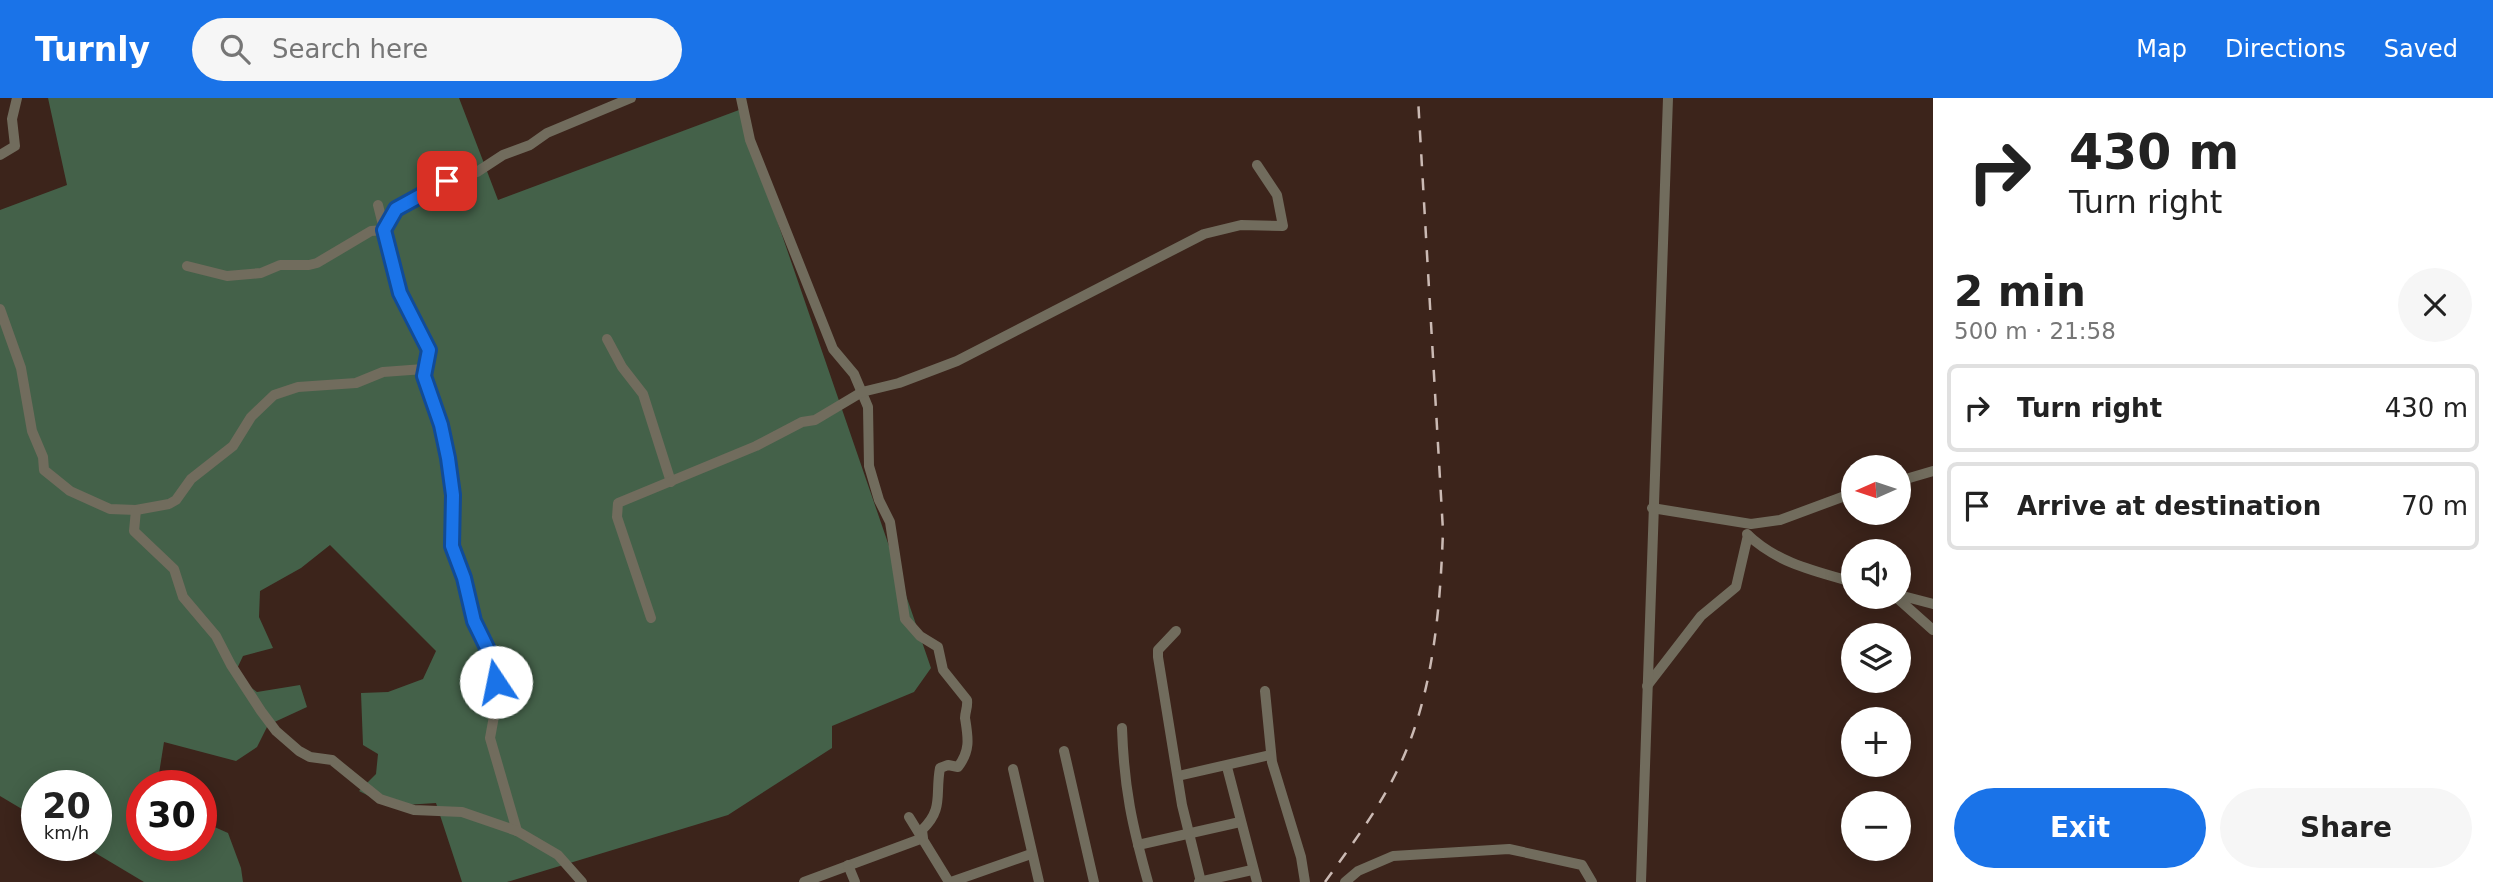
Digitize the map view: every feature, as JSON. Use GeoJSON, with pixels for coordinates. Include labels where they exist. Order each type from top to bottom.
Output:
{"type":"FeatureCollection","features":[{"type":"Feature","properties":{"kind":"street"},"geometry":{"type":"LineString","coordinates":[[0,155],[15,146],[12,119],[17,98]]}},
{"type":"Feature","properties":{"kind":"street"},"geometry":{"type":"LineString","coordinates":[[384,230],[396,209],[437,185],[477,172],[503,155],[530,145],[547,133],[631,98]]}},
{"type":"Feature","properties":{"kind":"street"},"geometry":{"type":"LineString","coordinates":[[741,98],[747,132],[833,349],[854,374],[868,407],[869,466],[879,500],[887,510],[890,522],[905,619],[920,636],[938,648],[943,670],[967,700],[965,717],[970,733],[964,759],[958,767],[948,765],[940,768],[937,811],[934,820],[922,830],[923,838]]}},
{"type":"Feature","properties":{"kind":"street"},"geometry":{"type":"LineString","coordinates":[[1641,882],[1668,98]]}},
{"type":"Feature","properties":{"kind":"street"},"geometry":{"type":"LineString","coordinates":[[651,618],[615,511],[618,503],[756,446],[802,422],[815,420],[862,392],[900,383],[957,361],[1204,234],[1241,225],[1283,226],[1278,195],[1256,165]]}},
{"type":"Feature","properties":{"kind":"street"},"geometry":{"type":"LineString","coordinates":[[378,205],[400,293],[429,350],[424,369],[448,458],[453,495],[454,559],[464,578],[478,633],[486,642],[494,662],[497,699],[491,746],[517,831]]}},
{"type":"Feature","properties":{"kind":"street"},"geometry":{"type":"LineString","coordinates":[[187,266],[228,276],[261,273],[280,265],[309,265],[371,231],[384,230]]}},
{"type":"Feature","properties":{"kind":"street"},"geometry":{"type":"LineString","coordinates":[[0,309],[22,368],[32,431],[48,475],[70,491],[101,506],[136,510],[169,504],[176,500],[191,479],[233,446],[251,417],[274,395],[298,387],[356,383],[383,372],[424,369]]}},
{"type":"Feature","properties":{"kind":"street"},"geometry":{"type":"LineString","coordinates":[[607,339],[622,367],[643,394],[671,482]]}},
{"type":"Feature","properties":{"kind":"street"},"geometry":{"type":"LineString","coordinates":[[1911,477],[1933,471]]}},
{"type":"Feature","properties":{"kind":"street"},"geometry":{"type":"LineString","coordinates":[[1652,508],[1751,524],[1780,520],[1841,497]]}},
{"type":"Feature","properties":{"kind":"street"},"geometry":{"type":"LineString","coordinates":[[136,510],[134,531],[174,569],[183,597],[216,636],[261,711],[276,730],[299,751],[310,757],[332,760],[380,799],[414,810],[462,812],[517,831],[558,855],[582,882]]}},
{"type":"Feature","properties":{"kind":"street"},"geometry":{"type":"LineString","coordinates":[[1729,521],[1766,551],[1802,568],[1841,579]]}},
{"type":"Feature","properties":{"kind":"street"},"geometry":{"type":"LineString","coordinates":[[1647,687],[1701,616],[1736,587],[1748,535]]}},
{"type":"Feature","properties":{"kind":"street"},"geometry":{"type":"LineString","coordinates":[[1911,599],[1933,604]]}},
{"type":"Feature","properties":{"kind":"street"},"geometry":{"type":"LineString","coordinates":[[1911,609],[1933,630]]}},
{"type":"Feature","properties":{"kind":"street"},"geometry":{"type":"LineString","coordinates":[[1176,631],[1157,650],[1188,832],[1200,882],[1252,870]]}},
{"type":"Feature","properties":{"kind":"street"},"geometry":{"type":"LineString","coordinates":[[1265,691],[1270,723],[1270,755],[1301,857],[1305,882]]}},
{"type":"Feature","properties":{"kind":"street"},"geometry":{"type":"LineString","coordinates":[[1122,728],[1123,779],[1148,882]]}},
{"type":"Feature","properties":{"kind":"street"},"geometry":{"type":"LineString","coordinates":[[1064,751],[1094,882]]}},
{"type":"Feature","properties":{"kind":"street"},"geometry":{"type":"LineString","coordinates":[[1178,776],[1227,767],[1270,755]]}},
{"type":"Feature","properties":{"kind":"street"},"geometry":{"type":"LineString","coordinates":[[1227,767],[1257,882]]}},
{"type":"Feature","properties":{"kind":"street"},"geometry":{"type":"LineString","coordinates":[[1013,769],[1039,882]]}},
{"type":"Feature","properties":{"kind":"street"},"geometry":{"type":"LineString","coordinates":[[909,817],[950,882],[1031,854]]}},
{"type":"Feature","properties":{"kind":"street"},"geometry":{"type":"LineString","coordinates":[[1138,845],[1240,822]]}},
{"type":"Feature","properties":{"kind":"street"},"geometry":{"type":"LineString","coordinates":[[804,882],[923,838]]}},
{"type":"Feature","properties":{"kind":"street"},"geometry":{"type":"LineString","coordinates":[[1345,882],[1358,871],[1393,856],[1509,849],[1582,865],[1592,882]]}},
{"type":"Feature","properties":{"kind":"street"},"geometry":{"type":"LineString","coordinates":[[848,865],[855,882]]}},
{"type":"Feature","properties":{"kind":"green space"},"geometry":{"type":"Polygon","coordinates":[[[48,98],[459,98],[498,200],[739,110],[931,668],[914,692],[832,726],[832,748],[728,815],[507,882],[462,882],[436,803],[389,806],[359,791],[376,774],[378,754],[363,745],[361,693],[388,692],[423,679],[436,651],[330,545],[301,568],[260,591],[259,617],[273,648],[243,656],[234,675],[257,692],[300,685],[307,707],[268,725],[257,747],[236,761],[164,742],[160,770],[126,770],[126,861],[217,861],[217,828],[228,833],[241,868],[243,882],[144,882],[109,861],[112,861],[112,770],[21,770],[21,808],[0,796],[0,210],[67,185],[48,98]]]}},
{"type":"Feature","properties":{"kind":"railway"},"geometry":{"type":"LineString","coordinates":[[1325,882],[1380,803],[1408,747],[1426,687],[1437,624],[1443,531],[1418,98]]}},
{"type":"Feature","properties":{"kind":"route"},"geometry":{"type":"LineString","coordinates":[[447,181],[396,209],[384,230],[400,293],[412,322],[429,350],[424,376],[441,425],[448,458],[453,495],[454,559],[464,578],[478,633],[486,642],[494,662],[496,682]]}}]}
